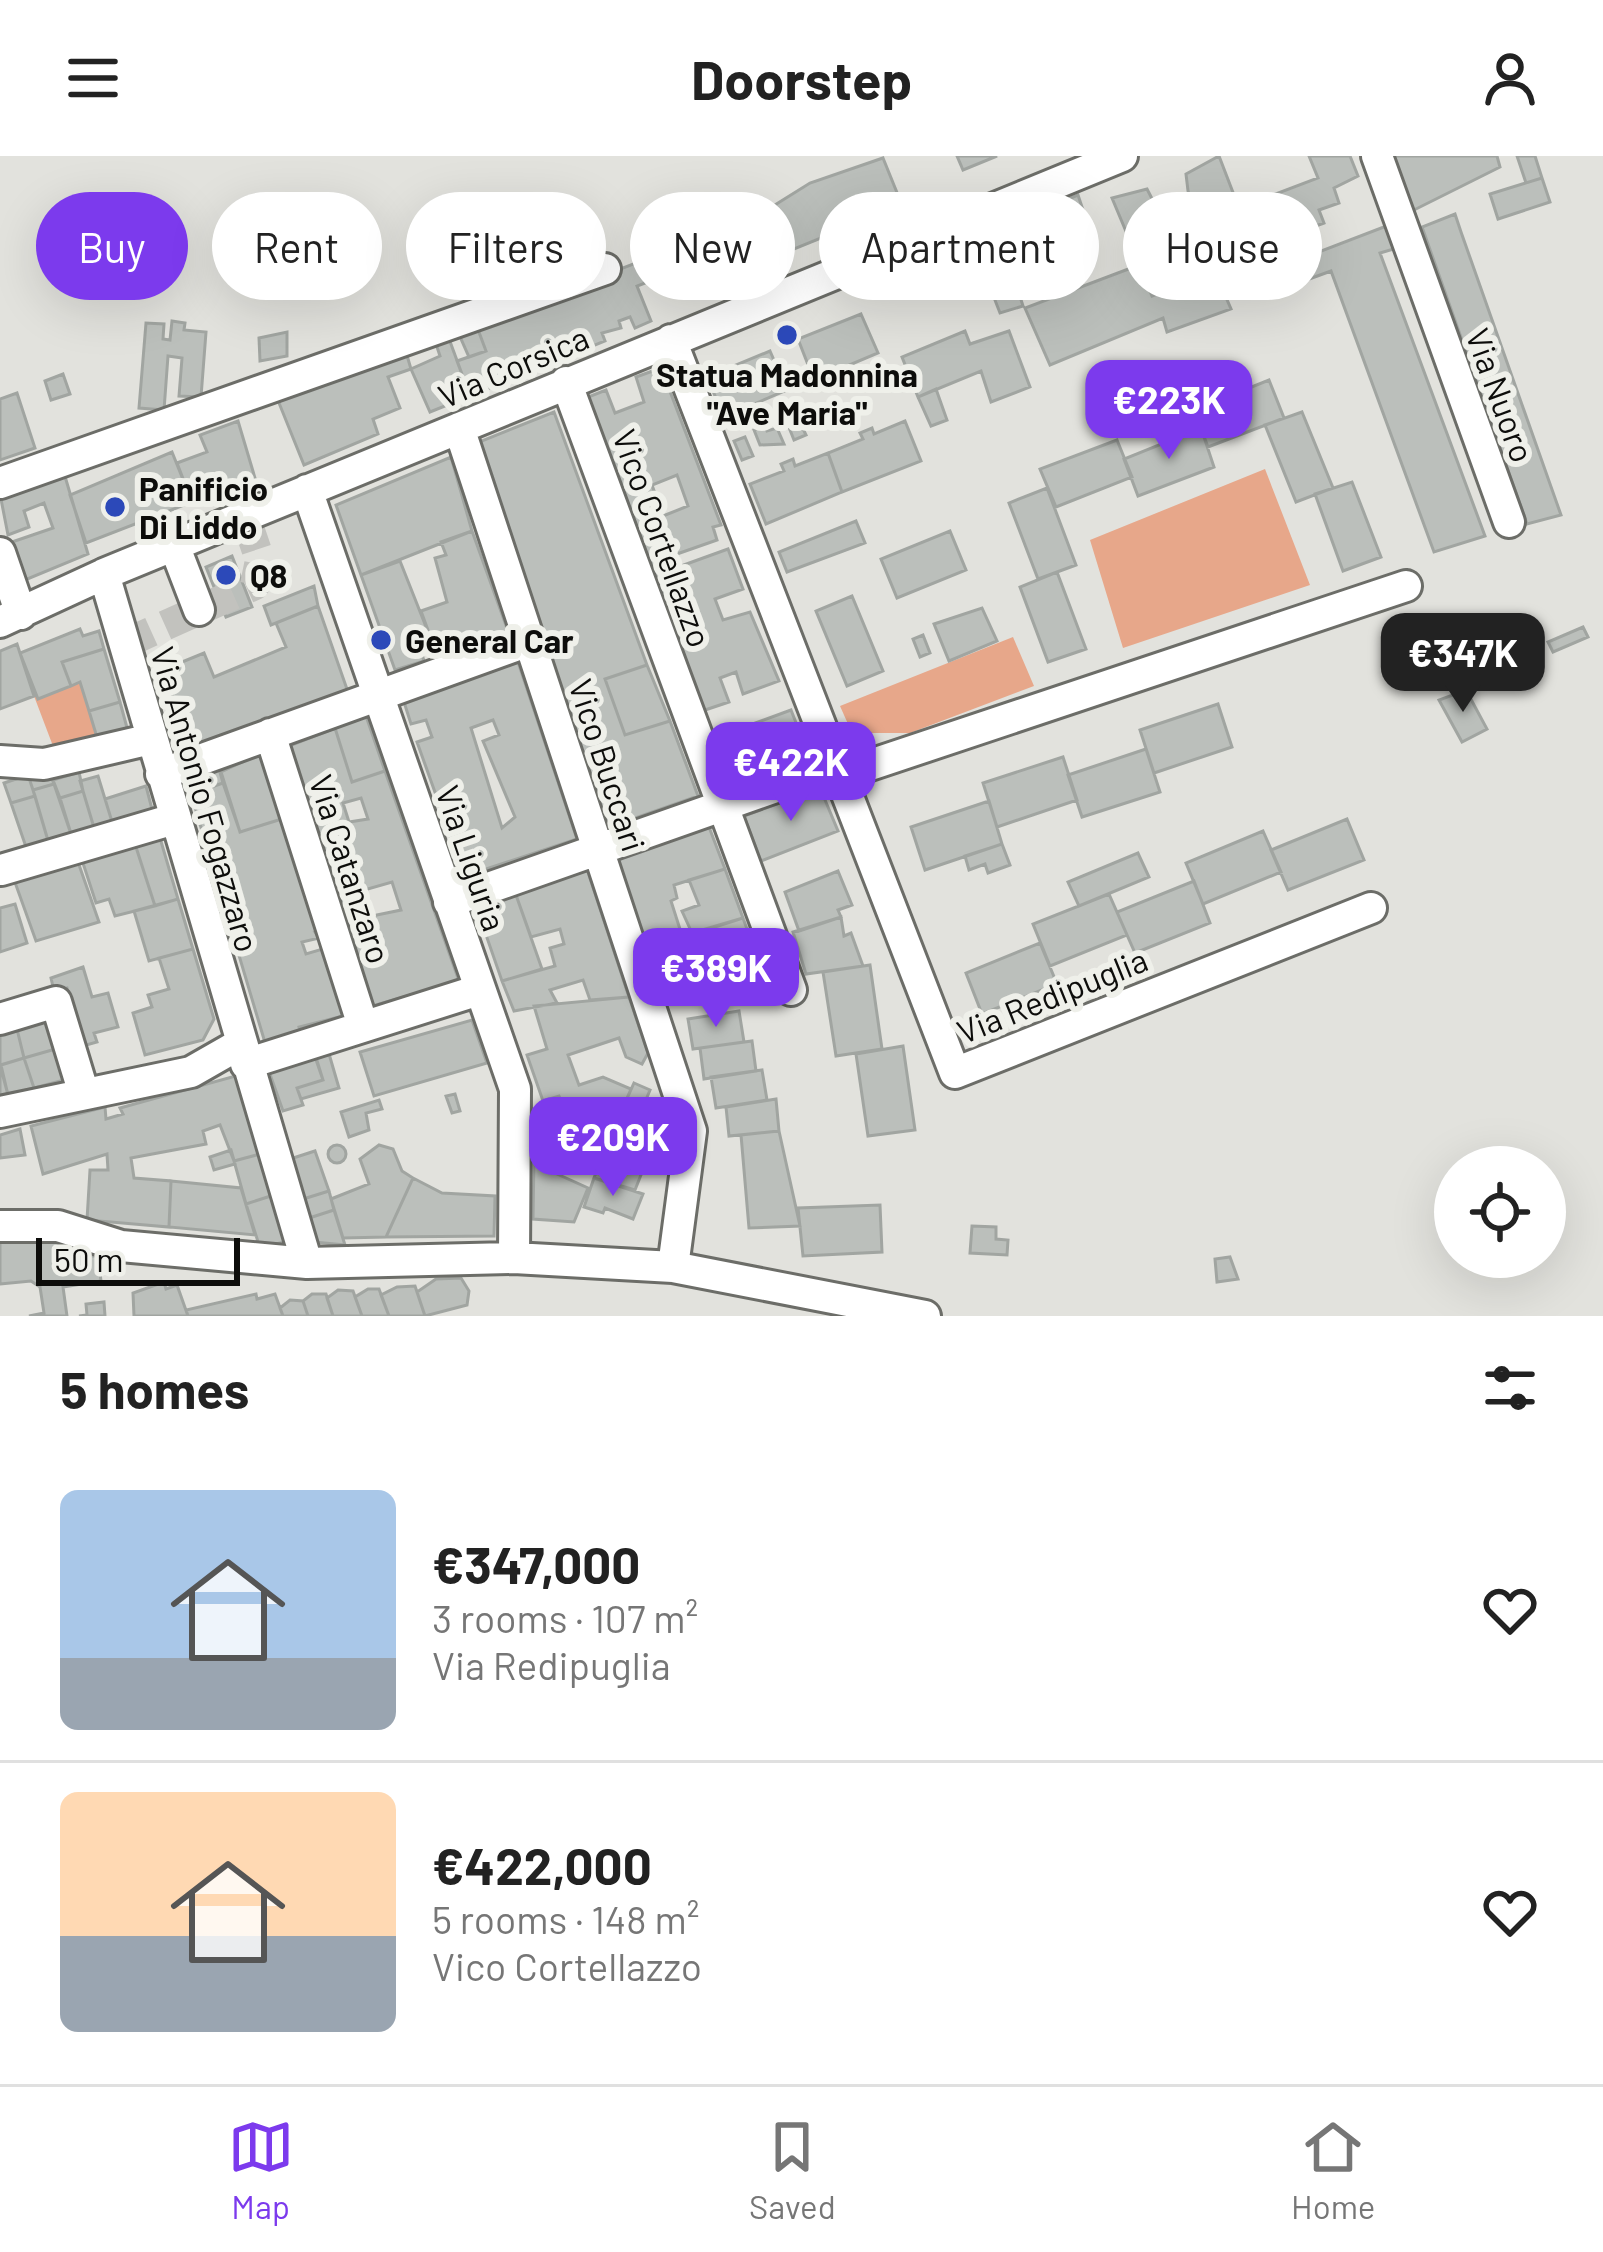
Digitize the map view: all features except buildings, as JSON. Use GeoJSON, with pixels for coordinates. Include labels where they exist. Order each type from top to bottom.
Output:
{"type":"FeatureCollection","features":[{"type":"Feature","properties":{"kind":"street","name":"Via Corsica"},"geometry":{"type":"LineString","coordinates":[[11,618],[104,574],[1122,156]]}},
{"type":"Feature","properties":{"kind":"street","name":"Via Nuoro"},"geometry":{"type":"LineString","coordinates":[[1377,156],[1509,522]]}},
{"type":"Feature","properties":{"kind":"street"},"geometry":{"type":"LineString","coordinates":[[0,483],[517,300]]}},
{"type":"Feature","properties":{"kind":"street","name":"Via Redipuglia"},"geometry":{"type":"LineString","coordinates":[[671,340],[955,1072],[1371,908]]}},
{"type":"Feature","properties":{"kind":"street","name":"Vico Cortellazzo"},"geometry":{"type":"LineString","coordinates":[[566,382],[791,990]]}},
{"type":"Feature","properties":{"kind":"street","name":"Vico Buccari"},"geometry":{"type":"LineString","coordinates":[[459,428],[691,1131],[673,1267]]}},
{"type":"Feature","properties":{"kind":"street","name":"Via Liguria"},"geometry":{"type":"LineString","coordinates":[[308,490],[515,1089],[514,1258]]}},
{"type":"Feature","properties":{"kind":"street"},"geometry":{"type":"LineString","coordinates":[[174,545],[199,610]]}},
{"type":"Feature","properties":{"kind":"street"},"geometry":{"type":"LineString","coordinates":[[0,553],[11,618]]}},
{"type":"Feature","properties":{"kind":"street","name":"Via Antonio Fogazzaro"},"geometry":{"type":"LineString","coordinates":[[104,574],[307,1263]]}},
{"type":"Feature","properties":{"kind":"street"},"geometry":{"type":"LineString","coordinates":[[840,775],[1406,586]]}},
{"type":"Feature","properties":{"kind":"street"},"geometry":{"type":"LineString","coordinates":[[161,774],[529,640]]}},
{"type":"Feature","properties":{"kind":"street","name":"Via Catanzaro"},"geometry":{"type":"LineString","coordinates":[[270,734],[362,1026]]}},
{"type":"Feature","properties":{"kind":"street"},"geometry":{"type":"LineString","coordinates":[[0,761],[44,764],[152,739]]}},
{"type":"Feature","properties":{"kind":"street"},"geometry":{"type":"LineString","coordinates":[[449,902],[804,777]]}},
{"type":"Feature","properties":{"kind":"street"},"geometry":{"type":"LineString","coordinates":[[1,870],[174,819]]}},
{"type":"Feature","properties":{"kind":"street"},"geometry":{"type":"LineString","coordinates":[[0,1112],[191,1072],[243,1053],[362,1026],[479,990]]}},
{"type":"Feature","properties":{"kind":"street"},"geometry":{"type":"LineString","coordinates":[[0,1019],[56,1002],[84,1094]]}},
{"type":"Feature","properties":{"kind":"street"},"geometry":{"type":"LineString","coordinates":[[0,1226],[58,1226],[121,1246],[307,1263],[514,1258],[673,1267],[925,1316]]}},
{"type":"Feature","properties":{"kind":"shaded area"},"geometry":{"type":"Polygon","coordinates":[[[1265,469],[1310,585],[1123,648],[1090,540],[1265,469]]]}},
{"type":"Feature","properties":{"kind":"shaded area"},"geometry":{"type":"Polygon","coordinates":[[[1013,637],[1034,686],[910,733],[852,733],[840,706],[1013,637]]]}},
{"type":"Feature","properties":{"kind":"shaded area"},"geometry":{"type":"Polygon","coordinates":[[[80,682],[99,744],[56,754],[34,696],[80,682]]]}},
{"type":"Feature","properties":{"kind":"tunnel"},"geometry":{"type":"LineString","coordinates":[[124,644],[255,585],[260,560],[245,516]]}},
{"type":"Feature","properties":{"kind":"place","name":"Statua Madonnina \"Ave Maria\""},"geometry":{"type":"Point","coordinates":[787,335]}},
{"type":"Feature","properties":{"kind":"place","name":"Panificio Di Liddo"},"geometry":{"type":"Point","coordinates":[115,507]}},
{"type":"Feature","properties":{"kind":"place","name":"Q8"},"geometry":{"type":"Point","coordinates":[226,575]}},
{"type":"Feature","properties":{"kind":"place","name":"General Car"},"geometry":{"type":"Point","coordinates":[381,640]}}]}
